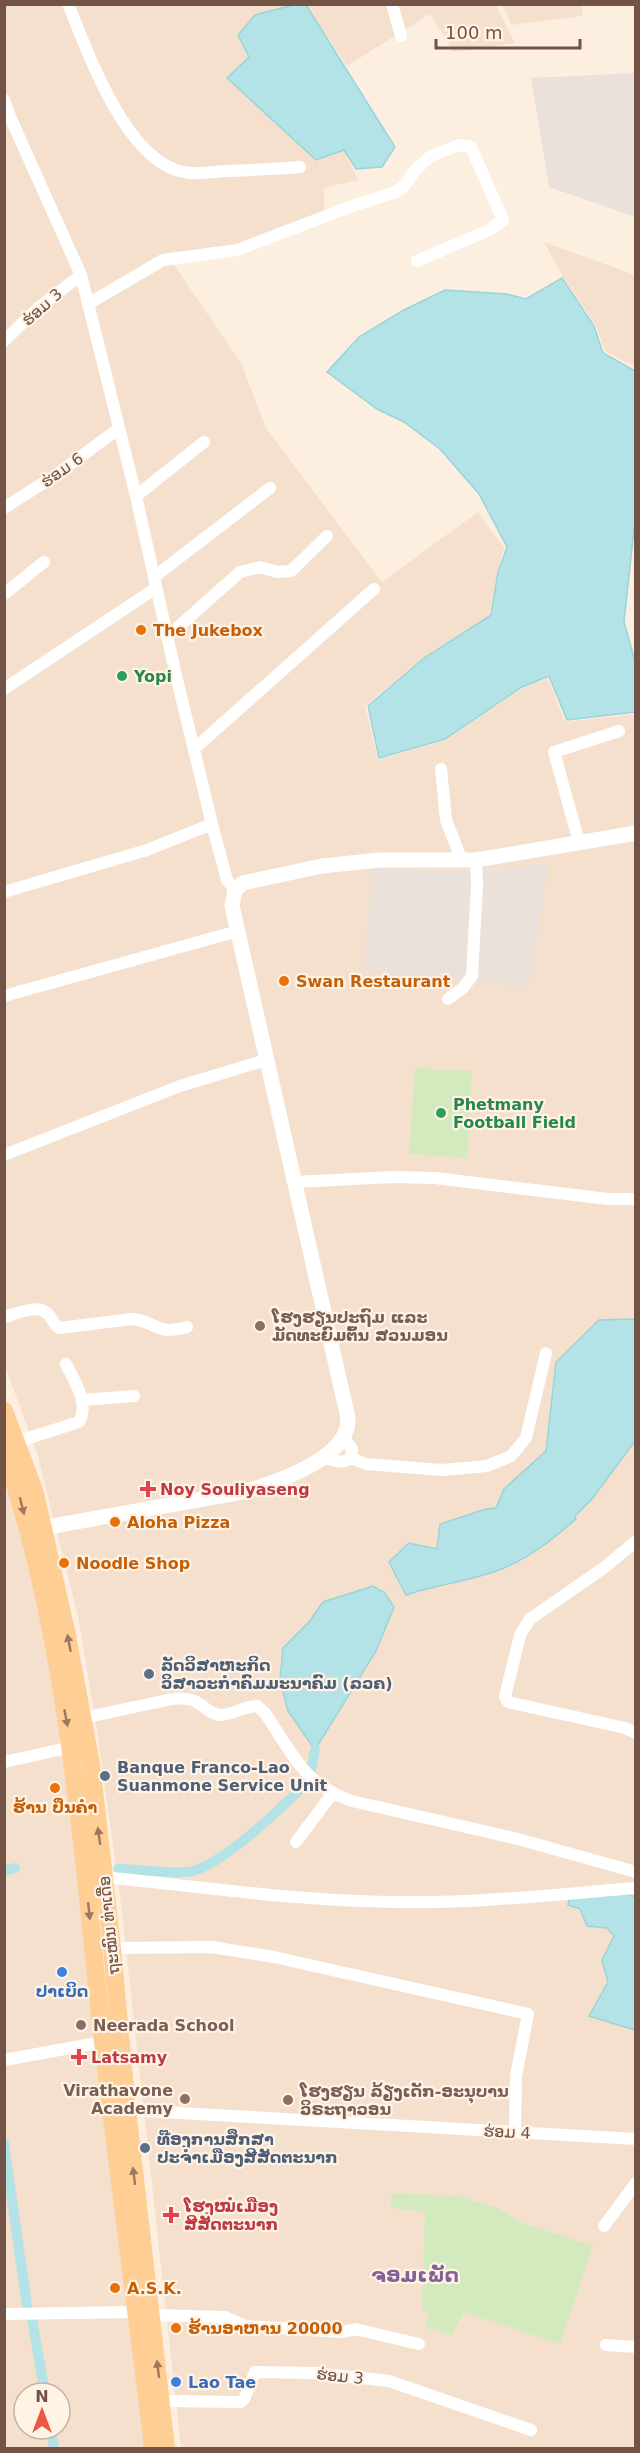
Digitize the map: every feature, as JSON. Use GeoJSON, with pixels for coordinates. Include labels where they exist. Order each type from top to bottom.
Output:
{"type":"FeatureCollection","features":[{"type":"Feature","properties":{"kind":"main road","name":"ຖະໝົນ ທ່າເດື່ອ"},"geometry":{"type":"LineString","coordinates":[[4,1411],[10,1446],[36,1529],[83,1718],[91,1764],[112,1948],[120,2111],[144,2314],[153,2448]]}},
{"type":"Feature","properties":{"kind":"main road","name":"ຖະໝົນ ທ່າເດື່ອ"},"geometry":{"type":"LineString","coordinates":[[36,1529],[72,1747],[103,2042],[120,2111]]}},
{"type":"Feature","properties":{"kind":"main road","name":"ຖະໝົນ ທ່າເດື່ອ"},"geometry":{"type":"LineString","coordinates":[[144,2314],[162,2401],[166,2448]]}},
{"type":"Feature","properties":{"kind":"street"},"geometry":{"type":"LineString","coordinates":[[68,4],[93,69],[113,104],[142,146],[163,164],[190,173],[300,167]]}},
{"type":"Feature","properties":{"kind":"street"},"geometry":{"type":"LineString","coordinates":[[393,4],[401,36]]}},
{"type":"Feature","properties":{"kind":"street"},"geometry":{"type":"LineString","coordinates":[[4,100],[8,120],[81,275],[136,496],[167,638],[226,880],[235,890]]}},
{"type":"Feature","properties":{"kind":"street"},"geometry":{"type":"LineString","coordinates":[[88,304],[163,260],[237,250],[355,205],[396,192],[431,156],[459,145],[471,147],[503,220],[489,230],[417,261]]}},
{"type":"Feature","properties":{"kind":"street","name":"ຮ່ອມ 3"},"geometry":{"type":"LineString","coordinates":[[4,341],[38,308],[81,275]]}},
{"type":"Feature","properties":{"kind":"street","name":"ຮ່ອມ 6"},"geometry":{"type":"LineString","coordinates":[[4,508],[56,475],[118,429]]}},
{"type":"Feature","properties":{"kind":"street"},"geometry":{"type":"LineString","coordinates":[[136,496],[204,442]]}},
{"type":"Feature","properties":{"kind":"street"},"geometry":{"type":"LineString","coordinates":[[4,689],[155,582],[270,488]]}},
{"type":"Feature","properties":{"kind":"street"},"geometry":{"type":"LineString","coordinates":[[167,638],[240,572],[260,567],[277,572],[291,571],[327,536]]}},
{"type":"Feature","properties":{"kind":"street"},"geometry":{"type":"LineString","coordinates":[[4,594],[44,562]]}},
{"type":"Feature","properties":{"kind":"street"},"geometry":{"type":"LineString","coordinates":[[194,748],[374,589]]}},
{"type":"Feature","properties":{"kind":"street"},"geometry":{"type":"LineString","coordinates":[[579,842],[554,752],[619,731]]}},
{"type":"Feature","properties":{"kind":"street"},"geometry":{"type":"LineString","coordinates":[[441,769],[447,820],[469,861],[477,886],[472,976],[463,988],[448,999]]}},
{"type":"Feature","properties":{"kind":"street"},"geometry":{"type":"LineString","coordinates":[[4,892],[147,850],[212,824]]}},
{"type":"Feature","properties":{"kind":"street"},"geometry":{"type":"LineString","coordinates":[[36,1529],[242,1492],[276,1483],[322,1457],[344,1437],[348,1420],[232,906],[235,890],[252,879],[321,866],[380,860],[469,861],[636,833]]}},
{"type":"Feature","properties":{"kind":"street"},"geometry":{"type":"LineString","coordinates":[[4,996],[238,931]]}},
{"type":"Feature","properties":{"kind":"street"},"geometry":{"type":"LineString","coordinates":[[4,1155],[180,1086],[266,1060]]}},
{"type":"Feature","properties":{"kind":"street"},"geometry":{"type":"LineString","coordinates":[[294,1182],[394,1177],[435,1178],[608,1198],[636,1199]]}},
{"type":"Feature","properties":{"kind":"street"},"geometry":{"type":"LineString","coordinates":[[4,1317],[33,1309],[46,1312],[59,1328],[132,1319],[170,1332],[187,1328]]}},
{"type":"Feature","properties":{"kind":"street"},"geometry":{"type":"LineString","coordinates":[[351,1458],[376,1465],[442,1470],[487,1466],[512,1456],[526,1438],[546,1353]]}},
{"type":"Feature","properties":{"kind":"street"},"geometry":{"type":"LineString","coordinates":[[10,1446],[79,1422],[83,1416],[83,1400],[66,1364]]}},
{"type":"Feature","properties":{"kind":"street"},"geometry":{"type":"LineString","coordinates":[[83,1400],[134,1396]]}},
{"type":"Feature","properties":{"kind":"street"},"geometry":{"type":"LineString","coordinates":[[322,1457],[338,1462],[346,1462],[351,1458],[352,1449],[344,1437]]}},
{"type":"Feature","properties":{"kind":"street"},"geometry":{"type":"LineString","coordinates":[[636,1540],[605,1567],[530,1619],[520,1635],[505,1697],[508,1702],[626,1728],[636,1733]]}},
{"type":"Feature","properties":{"kind":"street"},"geometry":{"type":"LineString","coordinates":[[83,1718],[186,1698],[199,1703],[208,1712],[219,1715],[232,1713],[246,1706],[257,1706],[265,1713],[308,1777],[332,1794],[351,1801],[518,1839],[636,1872]]}},
{"type":"Feature","properties":{"kind":"street"},"geometry":{"type":"LineString","coordinates":[[4,1762],[72,1747]]}},
{"type":"Feature","properties":{"kind":"street"},"geometry":{"type":"LineString","coordinates":[[296,1842],[332,1794]]}},
{"type":"Feature","properties":{"kind":"street"},"geometry":{"type":"LineString","coordinates":[[104,1877],[331,1900],[405,1902],[530,1897],[636,1888]]}},
{"type":"Feature","properties":{"kind":"street"},"geometry":{"type":"LineString","coordinates":[[112,1948],[212,1947],[274,1957],[528,2014],[516,2076],[515,2132]]}},
{"type":"Feature","properties":{"kind":"street"},"geometry":{"type":"LineString","coordinates":[[4,2060],[103,2042]]}},
{"type":"Feature","properties":{"kind":"street","name":"ຮ່ອມ 4"},"geometry":{"type":"LineString","coordinates":[[120,2111],[636,2139]]}},
{"type":"Feature","properties":{"kind":"street"},"geometry":{"type":"LineString","coordinates":[[604,2226],[636,2182]]}},
{"type":"Feature","properties":{"kind":"street"},"geometry":{"type":"LineString","coordinates":[[4,2314],[144,2314],[225,2317],[245,2326],[344,2332],[356,2329],[419,2344]]}},
{"type":"Feature","properties":{"kind":"street"},"geometry":{"type":"LineString","coordinates":[[606,2345],[636,2348]]}},
{"type":"Feature","properties":{"kind":"street","name":"ຮ່ອມ 3"},"geometry":{"type":"LineString","coordinates":[[162,2401],[241,2402],[255,2372],[316,2373],[399,2384],[531,2430]]}},
{"type":"Feature","properties":{"kind":"shaded area"},"geometry":{"type":"Polygon","coordinates":[[[5,5],[297,5],[255,15],[344,150],[358,180],[324,188],[324,218],[244,251],[172,262],[241,363],[266,428],[382,582],[478,512],[504,548],[490,614],[424,657],[365,706],[378,760],[446,740],[523,688],[548,678],[565,722],[635,714],[635,2448],[181,2448],[121,1904],[97,1731],[79,1621],[37,1453],[5,1366],[5,5]],[[548,862],[528,867],[476,871],[364,972],[548,862]]]}},
{"type":"Feature","properties":{"kind":"shaded area"},"geometry":{"type":"Polygon","coordinates":[[[306,5],[496,5],[515,43],[454,52],[430,14],[347,66],[306,5]]]}},
{"type":"Feature","properties":{"kind":"shaded area"},"geometry":{"type":"Polygon","coordinates":[[[502,5],[582,5],[583,16],[512,25],[502,5]]]}},
{"type":"Feature","properties":{"kind":"shaded area"},"geometry":{"type":"Polygon","coordinates":[[[636,73],[635,217],[549,187],[531,78],[636,73]]]}},
{"type":"Feature","properties":{"kind":"shaded area"},"geometry":{"type":"Polygon","coordinates":[[[544,242],[635,275],[635,367],[605,351],[596,326],[563,277],[544,242]]]}},
{"type":"Feature","properties":{"kind":"shaded area"},"geometry":{"type":"Polygon","coordinates":[[[549,862],[529,987],[364,972],[372,868],[476,871],[528,867],[549,862]]]}},
{"type":"Feature","properties":{"kind":"shaded area"},"geometry":{"type":"Polygon","coordinates":[[[4,1455],[50,1636],[151,2448],[5,2448],[4,1455]]]}},
{"type":"Feature","properties":{"kind":"green space","name":"Phetmany Football Field"},"geometry":{"type":"Polygon","coordinates":[[[415,1068],[472,1071],[467,1158],[409,1154],[415,1068]]]}},
{"type":"Feature","properties":{"kind":"green space"},"geometry":{"type":"Polygon","coordinates":[[[392,2193],[458,2196],[497,2208],[523,2223],[593,2246],[560,2344],[464,2312],[452,2335],[425,2328],[430,2312],[422,2310],[425,2212],[391,2208],[392,2193]]]}},
{"type":"Feature","properties":{"kind":"water"},"geometry":{"type":"Polygon","coordinates":[[[297,4],[306,5],[395,147],[382,167],[356,169],[344,150],[316,160],[227,78],[249,57],[238,35],[255,15],[297,4]]]}},
{"type":"Feature","properties":{"kind":"water"},"geometry":{"type":"Polygon","coordinates":[[[562,278],[594,326],[603,353],[635,371],[635,520],[624,622],[635,661],[635,712],[567,720],[549,676],[522,687],[445,739],[379,758],[368,706],[424,658],[491,615],[498,572],[507,547],[479,494],[440,449],[404,422],[377,409],[327,372],[359,337],[402,311],[445,290],[506,294],[526,299],[562,278]]]}},
{"type":"Feature","properties":{"kind":"water"},"geometry":{"type":"Polygon","coordinates":[[[635,1319],[635,1441],[592,1499],[575,1516],[576,1519],[551,1540],[514,1564],[480,1576],[406,1595],[389,1562],[409,1543],[437,1549],[440,1524],[496,1508],[504,1489],[546,1451],[556,1362],[599,1320],[635,1319]]]}},
{"type":"Feature","properties":{"kind":"water"},"geometry":{"type":"Polygon","coordinates":[[[373,1586],[385,1593],[394,1607],[376,1651],[315,1750],[288,1711],[280,1680],[283,1648],[309,1622],[323,1602],[373,1586]]]}},
{"type":"Feature","properties":{"kind":"water"},"geometry":{"type":"Polygon","coordinates":[[[619,1891],[635,1897],[635,2030],[589,2016],[608,1982],[602,1960],[614,1936],[607,1928],[587,1926],[580,1909],[568,1905],[570,1892],[619,1891]]]}},
{"type":"Feature","properties":{"kind":"waterway"},"geometry":{"type":"LineString","coordinates":[[311,1770],[315,1750]]}},
{"type":"Feature","properties":{"kind":"waterway"},"geometry":{"type":"LineString","coordinates":[[118,1869],[187,1872],[207,1865],[222,1857],[253,1833],[307,1783]]}},
{"type":"Feature","properties":{"kind":"waterway"},"geometry":{"type":"LineString","coordinates":[[4,1871],[15,1868]]}},
{"type":"Feature","properties":{"kind":"waterway"},"geometry":{"type":"LineString","coordinates":[[4,2143],[27,2306]]}},
{"type":"Feature","properties":{"kind":"waterway"},"geometry":{"type":"LineString","coordinates":[[32,2319],[43,2381]]}},
{"type":"Feature","properties":{"kind":"waterway"},"geometry":{"type":"LineString","coordinates":[[53,2441],[54,2448]]}},
{"type":"Feature","properties":{"kind":"place","name":"The Jukebox"},"geometry":{"type":"Point","coordinates":[141,630]}},
{"type":"Feature","properties":{"kind":"place","name":"Yopi"},"geometry":{"type":"Point","coordinates":[122,676]}},
{"type":"Feature","properties":{"kind":"place","name":"Swan Restaurant"},"geometry":{"type":"Point","coordinates":[284,981]}},
{"type":"Feature","properties":{"kind":"place","name":"Phetmany Football Field"},"geometry":{"type":"Point","coordinates":[441,1113]}},
{"type":"Feature","properties":{"kind":"place","name":"ໂຮງຮຽນປະຖົມ ແລະ ມັດທະຍົມຕົ້ນ ສວນມອນ"},"geometry":{"type":"Point","coordinates":[260,1326]}},
{"type":"Feature","properties":{"kind":"place","name":"Noy Souliyaseng"},"geometry":{"type":"Point","coordinates":[148,1489]}},
{"type":"Feature","properties":{"kind":"place","name":"Aloha Pizza"},"geometry":{"type":"Point","coordinates":[115,1522]}},
{"type":"Feature","properties":{"kind":"place","name":"Noodle Shop"},"geometry":{"type":"Point","coordinates":[64,1563]}},
{"type":"Feature","properties":{"kind":"place","name":"ລັດວິສາຫະກິດ ວິສາວະກຳຄົມມະນາຄົມ (ລວຄ)"},"geometry":{"type":"Point","coordinates":[149,1674]}},
{"type":"Feature","properties":{"kind":"place","name":"Banque Franco-Lao Suanmone Service Unit"},"geometry":{"type":"Point","coordinates":[105,1776]}},
{"type":"Feature","properties":{"kind":"place","name":"ຮ້ານ ປິ່ນຄຳ"},"geometry":{"type":"Point","coordinates":[55,1788]}},
{"type":"Feature","properties":{"kind":"place","name":"ປາເບິດ"},"geometry":{"type":"Point","coordinates":[62,1972]}},
{"type":"Feature","properties":{"kind":"place","name":"Neerada School"},"geometry":{"type":"Point","coordinates":[81,2025]}},
{"type":"Feature","properties":{"kind":"place","name":"Latsamy"},"geometry":{"type":"Point","coordinates":[79,2057]}},
{"type":"Feature","properties":{"kind":"place","name":"Virathavone Academy"},"geometry":{"type":"Point","coordinates":[185,2099]}},
{"type":"Feature","properties":{"kind":"place","name":"ໂຮງຮຽນ ລ້ຽງເດັກ-ອະນຸບານ ວິຣະຖາວອນ"},"geometry":{"type":"Point","coordinates":[288,2100]}},
{"type":"Feature","properties":{"kind":"place","name":"ທ໊ອງການສຶກສາ ປະຈໍາເມືອງສີສັດຕະນາກ"},"geometry":{"type":"Point","coordinates":[145,2148]}},
{"type":"Feature","properties":{"kind":"place","name":"ໂຮງໝໍເມືອງ ສີສັດຕະນາກ"},"geometry":{"type":"Point","coordinates":[171,2215]}},
{"type":"Feature","properties":{"kind":"place","name":"A.S.K."},"geometry":{"type":"Point","coordinates":[115,2288]}},
{"type":"Feature","properties":{"kind":"place","name":"ຮ້ານອາຫານ 20000"},"geometry":{"type":"Point","coordinates":[176,2328]}},
{"type":"Feature","properties":{"kind":"place","name":"Lao Tae"},"geometry":{"type":"Point","coordinates":[176,2382]}},
{"type":"Feature","properties":{"kind":"district","name":"ຈອມເພັດ"},"geometry":{"type":"Point","coordinates":[415,2275]}}]}
